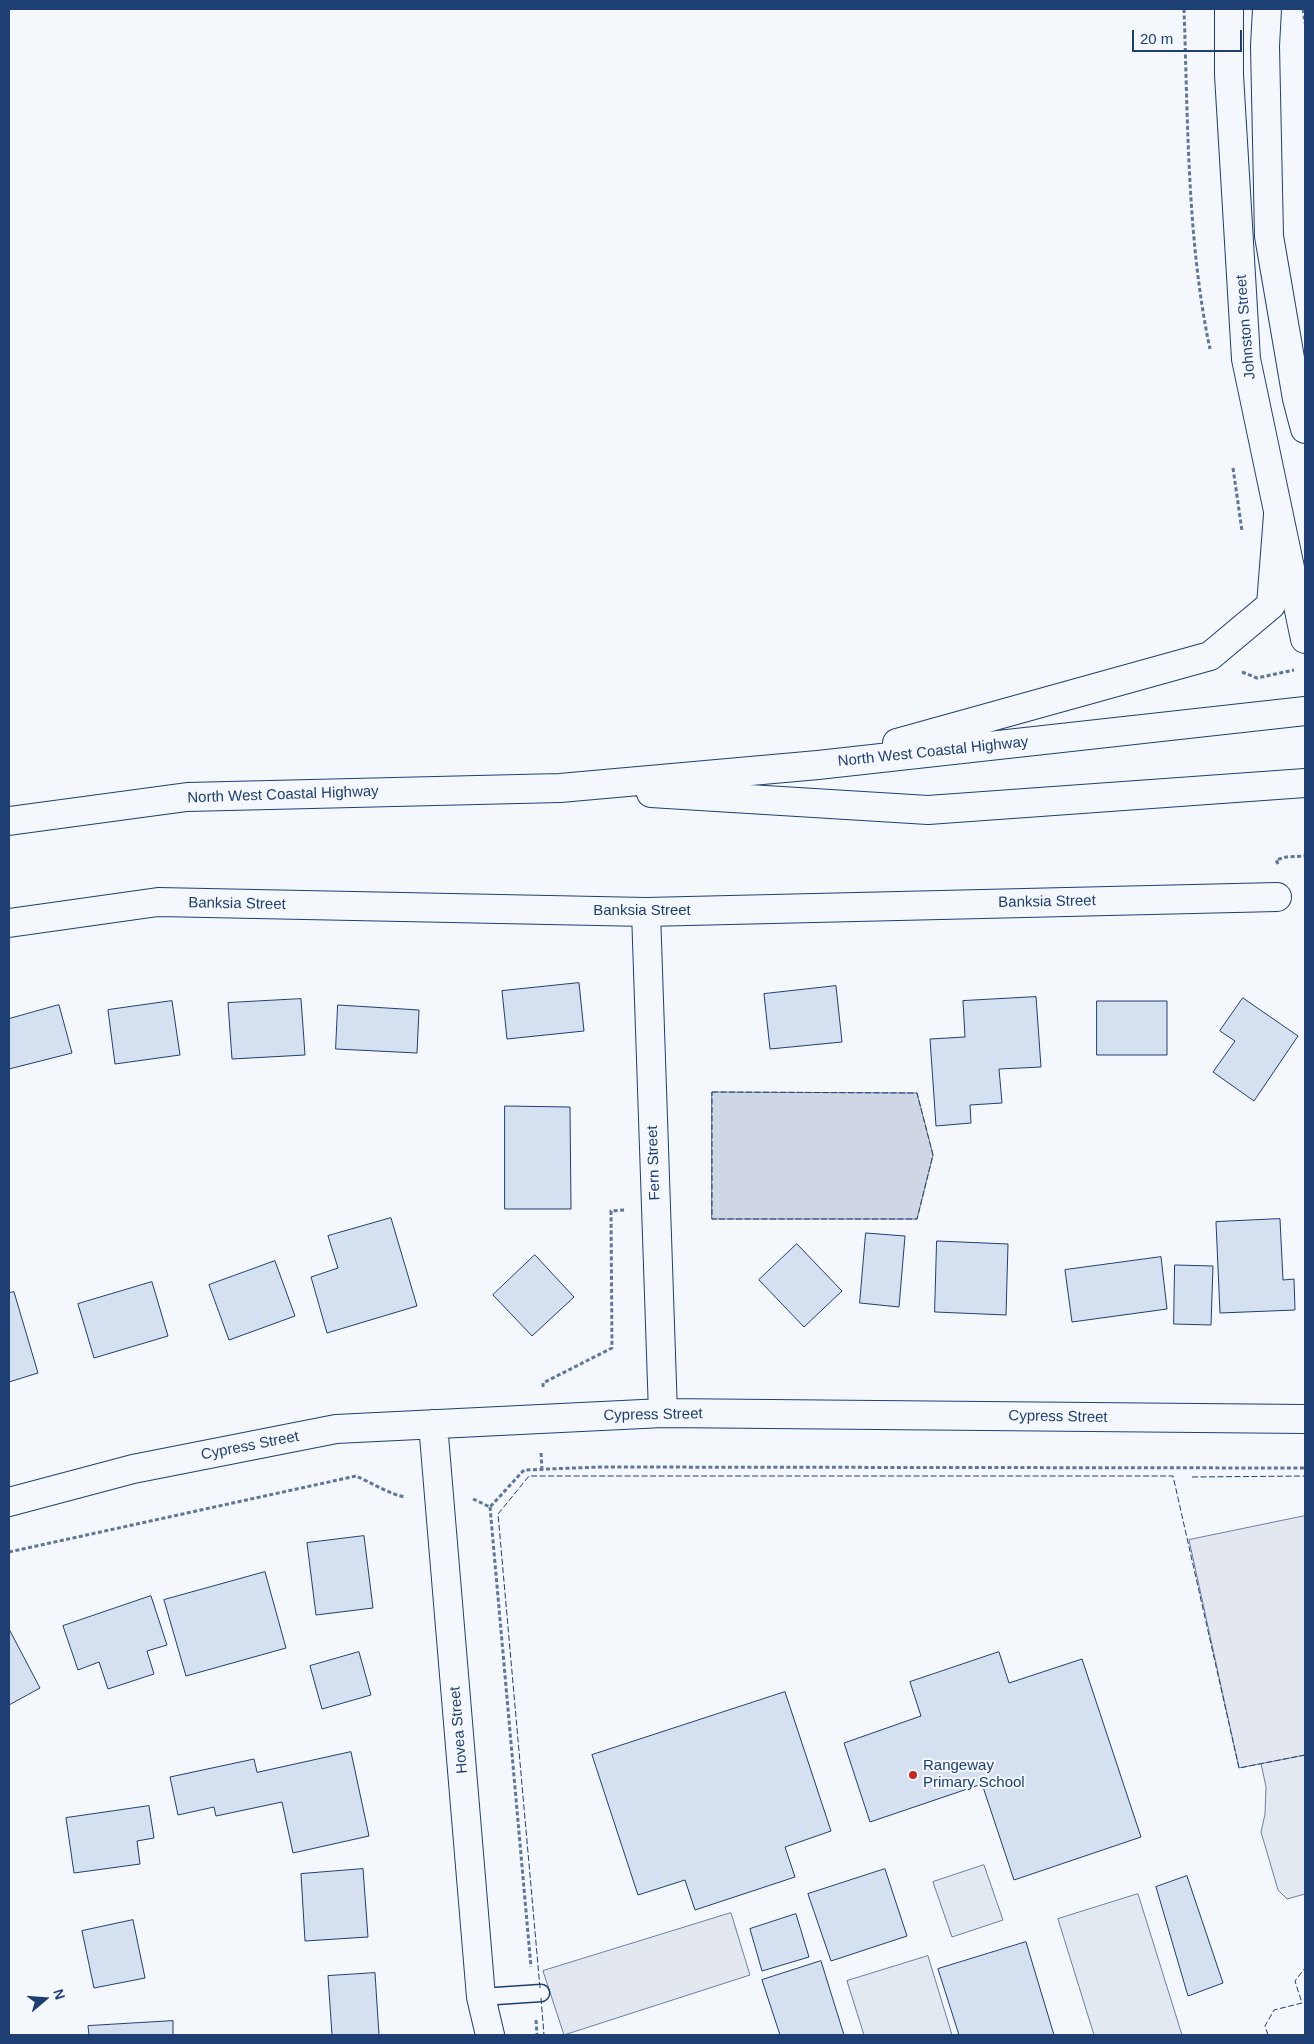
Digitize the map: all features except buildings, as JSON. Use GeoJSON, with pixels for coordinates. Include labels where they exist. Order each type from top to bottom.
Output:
{"type":"FeatureCollection","features":[{"type":"Feature","properties":{"kind":"main road","name":"Johnston Street"},"geometry":{"type":"LineString","coordinates":[[1228,9],[1229,75],[1246,360],[1305,639]]}},
{"type":"Feature","properties":{"kind":"main road"},"geometry":{"type":"LineString","coordinates":[[1267,9],[1269,236],[1297,398],[1305,429]]}},
{"type":"Feature","properties":{"kind":"main road"},"geometry":{"type":"LineString","coordinates":[[818,765],[1210,656],[1271,605],[1278,515]]}},
{"type":"Feature","properties":{"kind":"main road","name":"North West Coastal Highway"},"geometry":{"type":"LineString","coordinates":[[9,821],[187,797],[560,788],[818,765],[1305,711]]}},
{"type":"Feature","properties":{"kind":"main road","name":"North West Coastal Highway"},"geometry":{"type":"LineString","coordinates":[[560,788],[928,810],[1305,783]]}},
{"type":"Feature","properties":{"kind":"main road","name":"Banksia Street"},"geometry":{"type":"LineString","coordinates":[[9,923],[158,902],[646,912],[1277,897]]}},
{"type":"Feature","properties":{"kind":"main road","name":"Fern Street"},"geometry":{"type":"LineString","coordinates":[[646,912],[662,1413]]}},
{"type":"Feature","properties":{"kind":"main road","name":"Cypress Street"},"geometry":{"type":"LineString","coordinates":[[9,1502],[132,1469],[336,1429],[662,1413],[1305,1420]]}},
{"type":"Feature","properties":{"kind":"main road","name":"Hovea Street"},"geometry":{"type":"LineString","coordinates":[[433,1424],[481,1997],[490,2035]]}},
{"type":"Feature","properties":{"kind":"lane"},"geometry":{"type":"LineString","coordinates":[[481,1997],[537,1993]]}},
{"type":"Feature","properties":{"kind":"path"},"geometry":{"type":"LineString","coordinates":[[1302,9],[1305,23]]}},
{"type":"Feature","properties":{"kind":"path"},"geometry":{"type":"LineString","coordinates":[[1279,867],[1276,860],[1286,856],[1305,856]]}},
{"type":"Feature","properties":{"kind":"path"},"geometry":{"type":"LineString","coordinates":[[542,1391],[543,1383],[612,1348],[611,1211]]}},
{"type":"Feature","properties":{"kind":"path"},"geometry":{"type":"LineString","coordinates":[[541,1446],[542,1469]]}},
{"type":"Feature","properties":{"kind":"path"},"geometry":{"type":"LineString","coordinates":[[537,2035],[537,1993],[490,1507],[524,1470],[599,1467],[1305,1468]]}},
{"type":"Feature","properties":{"kind":"path"},"geometry":{"type":"LineString","coordinates":[[9,1552],[356,1476],[386,1489],[396,1496],[413,1498]]}},
{"type":"Feature","properties":{"kind":"path"},"geometry":{"type":"LineString","coordinates":[[470,1498],[490,1507]]}},
{"type":"Feature","properties":{"kind":"shaded area"},"geometry":{"type":"Polygon","coordinates":[[[712,1092],[917,1093],[933,1155],[917,1219],[712,1219],[712,1092]]]}},
{"type":"Feature","properties":{"kind":"shaded area"},"geometry":{"type":"Polygon","coordinates":[[[1305,1516],[1305,1755],[1239,1768],[1189,1540],[1305,1516]]]}},
{"type":"Feature","properties":{"kind":"shaded area"},"geometry":{"type":"Polygon","coordinates":[[[1305,1755],[1305,1894],[1287,1899],[1278,1890],[1261,1832],[1265,1814],[1266,1787],[1261,1763],[1305,1755]]]}},
{"type":"Feature","properties":{"kind":"shaded area"},"geometry":{"type":"Polygon","coordinates":[[[984,1865],[1003,1920],[952,1937],[933,1882],[984,1865]]]}},
{"type":"Feature","properties":{"kind":"shaded area"},"geometry":{"type":"Polygon","coordinates":[[[1138,1894],[1182,2035],[1094,2035],[1058,1919],[1138,1894]]]}},
{"type":"Feature","properties":{"kind":"shaded area"},"geometry":{"type":"Polygon","coordinates":[[[731,1913],[750,1975],[564,2035],[543,1971],[731,1913]]]}},
{"type":"Feature","properties":{"kind":"shaded area"},"geometry":{"type":"Polygon","coordinates":[[[928,1956],[952,2035],[864,2035],[847,1981],[928,1956]]]}},
{"type":"Feature","properties":{"kind":"fence"},"geometry":{"type":"LineString","coordinates":[[712,1092],[917,1093],[933,1155],[917,1219],[712,1219],[712,1092]]}},
{"type":"Feature","properties":{"kind":"fence"},"geometry":{"type":"LineString","coordinates":[[540,1988],[498,1514],[529,1476],[1173,1476],[1239,1768],[1305,1755]]}},
{"type":"Feature","properties":{"kind":"fence"},"geometry":{"type":"LineString","coordinates":[[1192,1477],[1305,1476]]}},
{"type":"Feature","properties":{"kind":"fence"},"geometry":{"type":"LineString","coordinates":[[1268,2035],[1265,2026],[1274,2010],[1302,2003],[1295,1981],[1305,1968]]}},
{"type":"Feature","properties":{"kind":"fence"},"geometry":{"type":"LineString","coordinates":[[541,1998],[544,2035]]}},
{"type":"Feature","properties":{"kind":"place","name":"Rangeway Primary School"},"geometry":{"type":"Point","coordinates":[913,1775]}}]}
